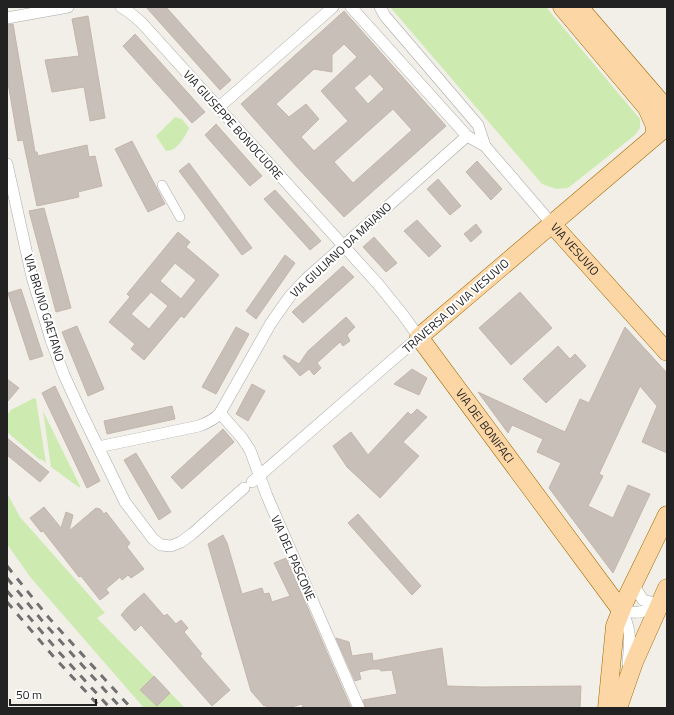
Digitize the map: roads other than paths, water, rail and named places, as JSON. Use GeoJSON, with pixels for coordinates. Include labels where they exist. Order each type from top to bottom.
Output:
{"type":"FeatureCollection","features":[{"type":"Feature","properties":{"kind":"main road"},"geometry":{"type":"LineString","coordinates":[[562,7],[650,113],[655,126],[654,137]]}},
{"type":"Feature","properties":{"kind":"main road","name":"TRAVERSA DI VIA VESUVIO"},"geometry":{"type":"LineString","coordinates":[[419,337],[666,126],[667,119],[663,106],[579,7]]}},
{"type":"Feature","properties":{"kind":"main road","name":"VIA VESUVIO"},"geometry":{"type":"LineString","coordinates":[[552,224],[667,352]]}},
{"type":"Feature","properties":{"kind":"main road","name":"VIA DEI BONIFACI"},"geometry":{"type":"LineString","coordinates":[[419,337],[621,610]]}},
{"type":"Feature","properties":{"kind":"main road"},"geometry":{"type":"LineString","coordinates":[[607,708],[615,626],[621,610],[667,515]]}},
{"type":"Feature","properties":{"kind":"main road"},"geometry":{"type":"LineString","coordinates":[[618,708],[626,682],[664,595]]}},
{"type":"Feature","properties":{"kind":"street"},"geometry":{"type":"LineString","coordinates":[[7,18],[68,7]]}},
{"type":"Feature","properties":{"kind":"street","name":"VIA GIUSEPPE BONOCUORE"},"geometry":{"type":"LineString","coordinates":[[121,7],[141,22],[343,246]]}},
{"type":"Feature","properties":{"kind":"street"},"geometry":{"type":"LineString","coordinates":[[218,108],[333,7]]}},
{"type":"Feature","properties":{"kind":"street","name":"VIA VESUVIO"},"geometry":{"type":"LineString","coordinates":[[351,7],[467,136],[486,146]]}},
{"type":"Feature","properties":{"kind":"street","name":"VIA VESUVIO"},"geometry":{"type":"LineString","coordinates":[[380,7],[385,16],[478,125],[486,146],[552,224]]}},
{"type":"Feature","properties":{"kind":"street","name":"VIA GIULIANO DA MAIANO"},"geometry":{"type":"LineString","coordinates":[[98,447],[198,426],[209,422],[220,413],[278,312],[290,296],[306,279],[467,136]]}},
{"type":"Feature","properties":{"kind":"street","name":"VIA BRUNO GAETANO"},"geometry":{"type":"LineString","coordinates":[[7,164],[32,277],[51,340],[64,375],[98,447]]}},
{"type":"Feature","properties":{"kind":"street"},"geometry":{"type":"LineString","coordinates":[[162,186],[180,217]]}},
{"type":"Feature","properties":{"kind":"street","name":"VIA DEI BONIFACI"},"geometry":{"type":"LineString","coordinates":[[343,246],[389,297],[419,337]]}},
{"type":"Feature","properties":{"kind":"street","name":"TRAVERSA DI VIA VESUVIO"},"geometry":{"type":"LineString","coordinates":[[252,482],[419,337]]}},
{"type":"Feature","properties":{"kind":"street","name":"VIA DEL PASCONE"},"geometry":{"type":"LineString","coordinates":[[220,413],[247,444],[252,482],[266,496],[359,708]]}},
{"type":"Feature","properties":{"kind":"street"},"geometry":{"type":"LineString","coordinates":[[98,447],[122,497],[153,539],[161,545],[171,546],[181,542],[252,482]]}},
{"type":"Feature","properties":{"kind":"street"},"geometry":{"type":"LineString","coordinates":[[636,580],[636,589],[643,600],[654,603],[664,595]]}},
{"type":"Feature","properties":{"kind":"street"},"geometry":{"type":"LineString","coordinates":[[621,610],[631,613],[641,612],[649,609],[664,595]]}},
{"type":"Feature","properties":{"kind":"street"},"geometry":{"type":"LineString","coordinates":[[621,610],[630,632],[630,649],[626,682]]}},
{"type":"Feature","properties":{"kind":"railway"},"geometry":{"type":"LineString","coordinates":[[7,566],[49,618],[131,708]]}},
{"type":"Feature","properties":{"kind":"railway"},"geometry":{"type":"LineString","coordinates":[[7,578],[44,623],[121,708]]}},
{"type":"Feature","properties":{"kind":"railway"},"geometry":{"type":"LineString","coordinates":[[7,591],[58,651],[110,708]]}},
{"type":"Feature","properties":{"kind":"railway"},"geometry":{"type":"LineString","coordinates":[[7,602],[53,656],[101,708]]}}]}
